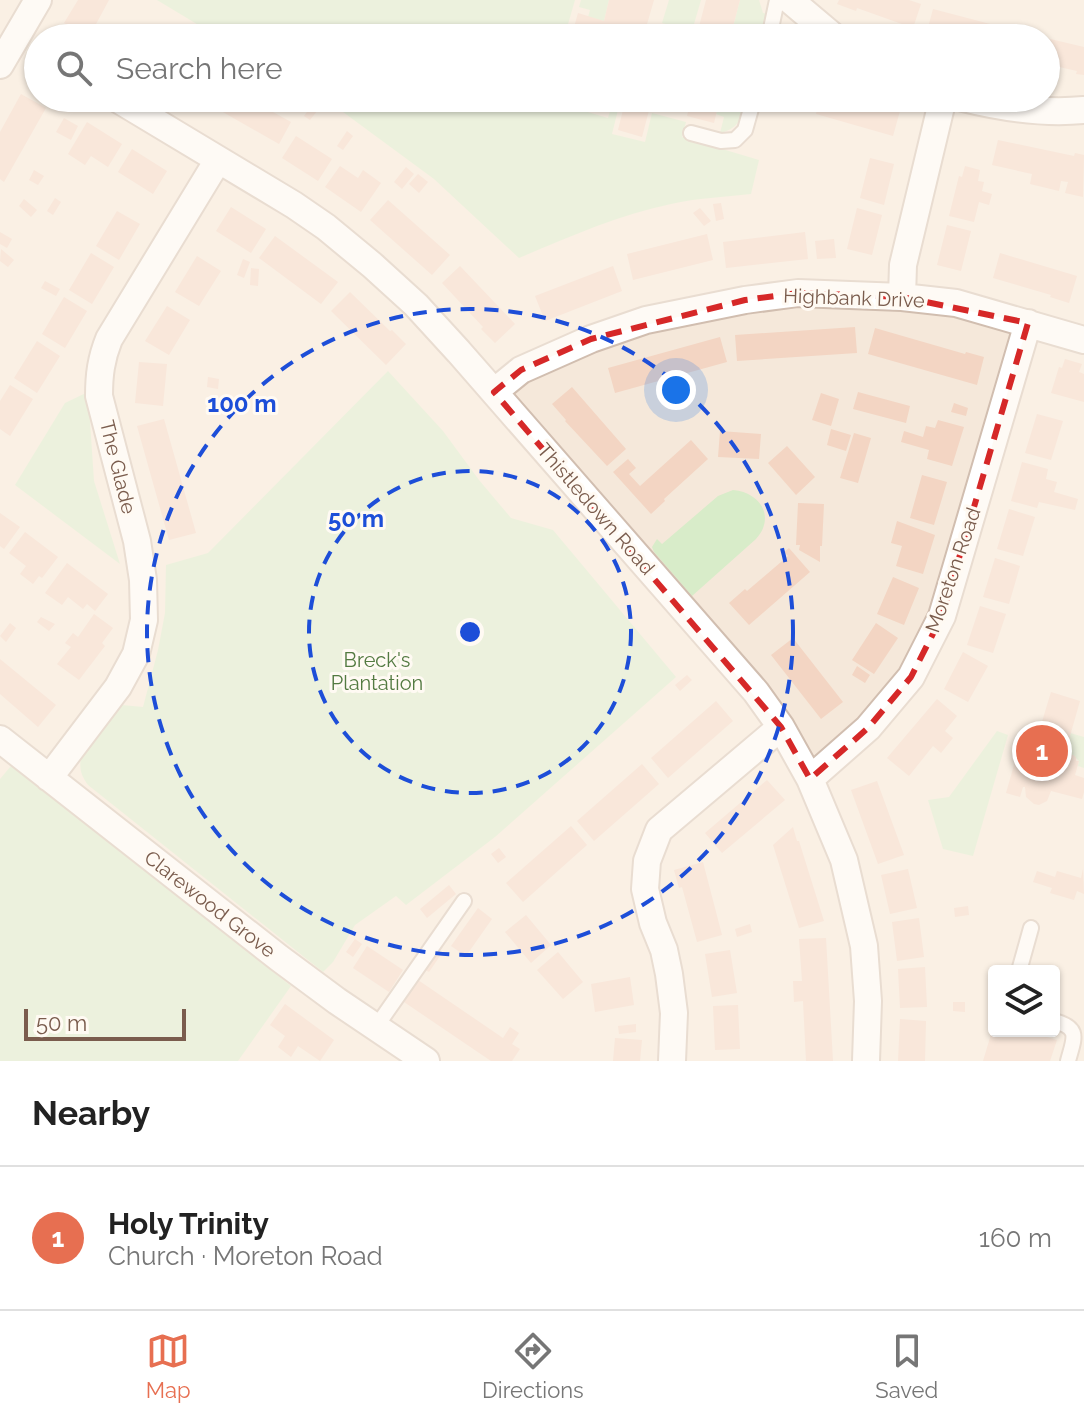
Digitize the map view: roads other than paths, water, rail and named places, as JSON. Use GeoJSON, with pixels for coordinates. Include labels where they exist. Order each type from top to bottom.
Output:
{"type":"FeatureCollection","features":[{"type":"Feature","properties":{"kind":"street"},"geometry":{"type":"LineString","coordinates":[[32,24],[38,0]]}},
{"type":"Feature","properties":{"kind":"street"},"geometry":{"type":"LineString","coordinates":[[790,0],[818,24]]}},
{"type":"Feature","properties":{"kind":"street"},"geometry":{"type":"LineString","coordinates":[[0,65],[24,47]]}},
{"type":"Feature","properties":{"kind":"street"},"geometry":{"type":"LineString","coordinates":[[1060,112],[1084,110]]}},
{"type":"Feature","properties":{"kind":"street","name":"Thistledown Road"},"geometry":{"type":"LineString","coordinates":[[139,112],[315,219],[416,305],[756,692],[781,727],[810,779],[844,860],[864,946],[868,1001],[866,1061]]}},
{"type":"Feature","properties":{"kind":"street"},"geometry":{"type":"LineString","coordinates":[[902,297],[903,265],[940,112]]}},
{"type":"Feature","properties":{"kind":"street","name":"The Glade"},"geometry":{"type":"LineString","coordinates":[[49,778],[118,687],[136,654],[144,620],[143,580],[137,541],[99,396],[102,356],[109,339],[218,160]]}},
{"type":"Feature","properties":{"kind":"street","name":"Highbank Drive"},"geometry":{"type":"LineString","coordinates":[[494,392],[521,370],[591,339],[646,320],[798,293],[902,297],[956,303],[1084,340]]}},
{"type":"Feature","properties":{"kind":"street","name":"Moreton Road"},"geometry":{"type":"LineString","coordinates":[[810,779],[868,728],[911,677],[942,616],[1028,323]]}},
{"type":"Feature","properties":{"kind":"street"},"geometry":{"type":"LineString","coordinates":[[672,1061],[674,1013],[669,974],[645,889],[647,861],[659,830],[781,727]]}},
{"type":"Feature","properties":{"kind":"street","name":"Clarewood Grove"},"geometry":{"type":"LineString","coordinates":[[0,739],[279,958],[426,1061]]}},
{"type":"Feature","properties":{"kind":"lane"},"geometry":{"type":"LineString","coordinates":[[772,24],[777,0]]}},
{"type":"Feature","properties":{"kind":"lane"},"geometry":{"type":"LineString","coordinates":[[691,133],[721,141],[735,140],[745,130],[750,112]]}},
{"type":"Feature","properties":{"kind":"lane"},"geometry":{"type":"LineString","coordinates":[[376,1027],[464,901]]}},
{"type":"Feature","properties":{"kind":"lane"},"geometry":{"type":"LineString","coordinates":[[1021,965],[1031,928]]}},
{"type":"Feature","properties":{"kind":"lane"},"geometry":{"type":"LineString","coordinates":[[1060,1023],[1074,1031],[1068,1061]]}},
{"type":"Feature","properties":{"kind":"place","name":"Holy Trinity"},"geometry":{"type":"Point","coordinates":[1042,751]}},
{"type":"Feature","properties":{"kind":"park label","name":"Breck's Plantation"},"geometry":{"type":"Point","coordinates":[377,672]}}]}
